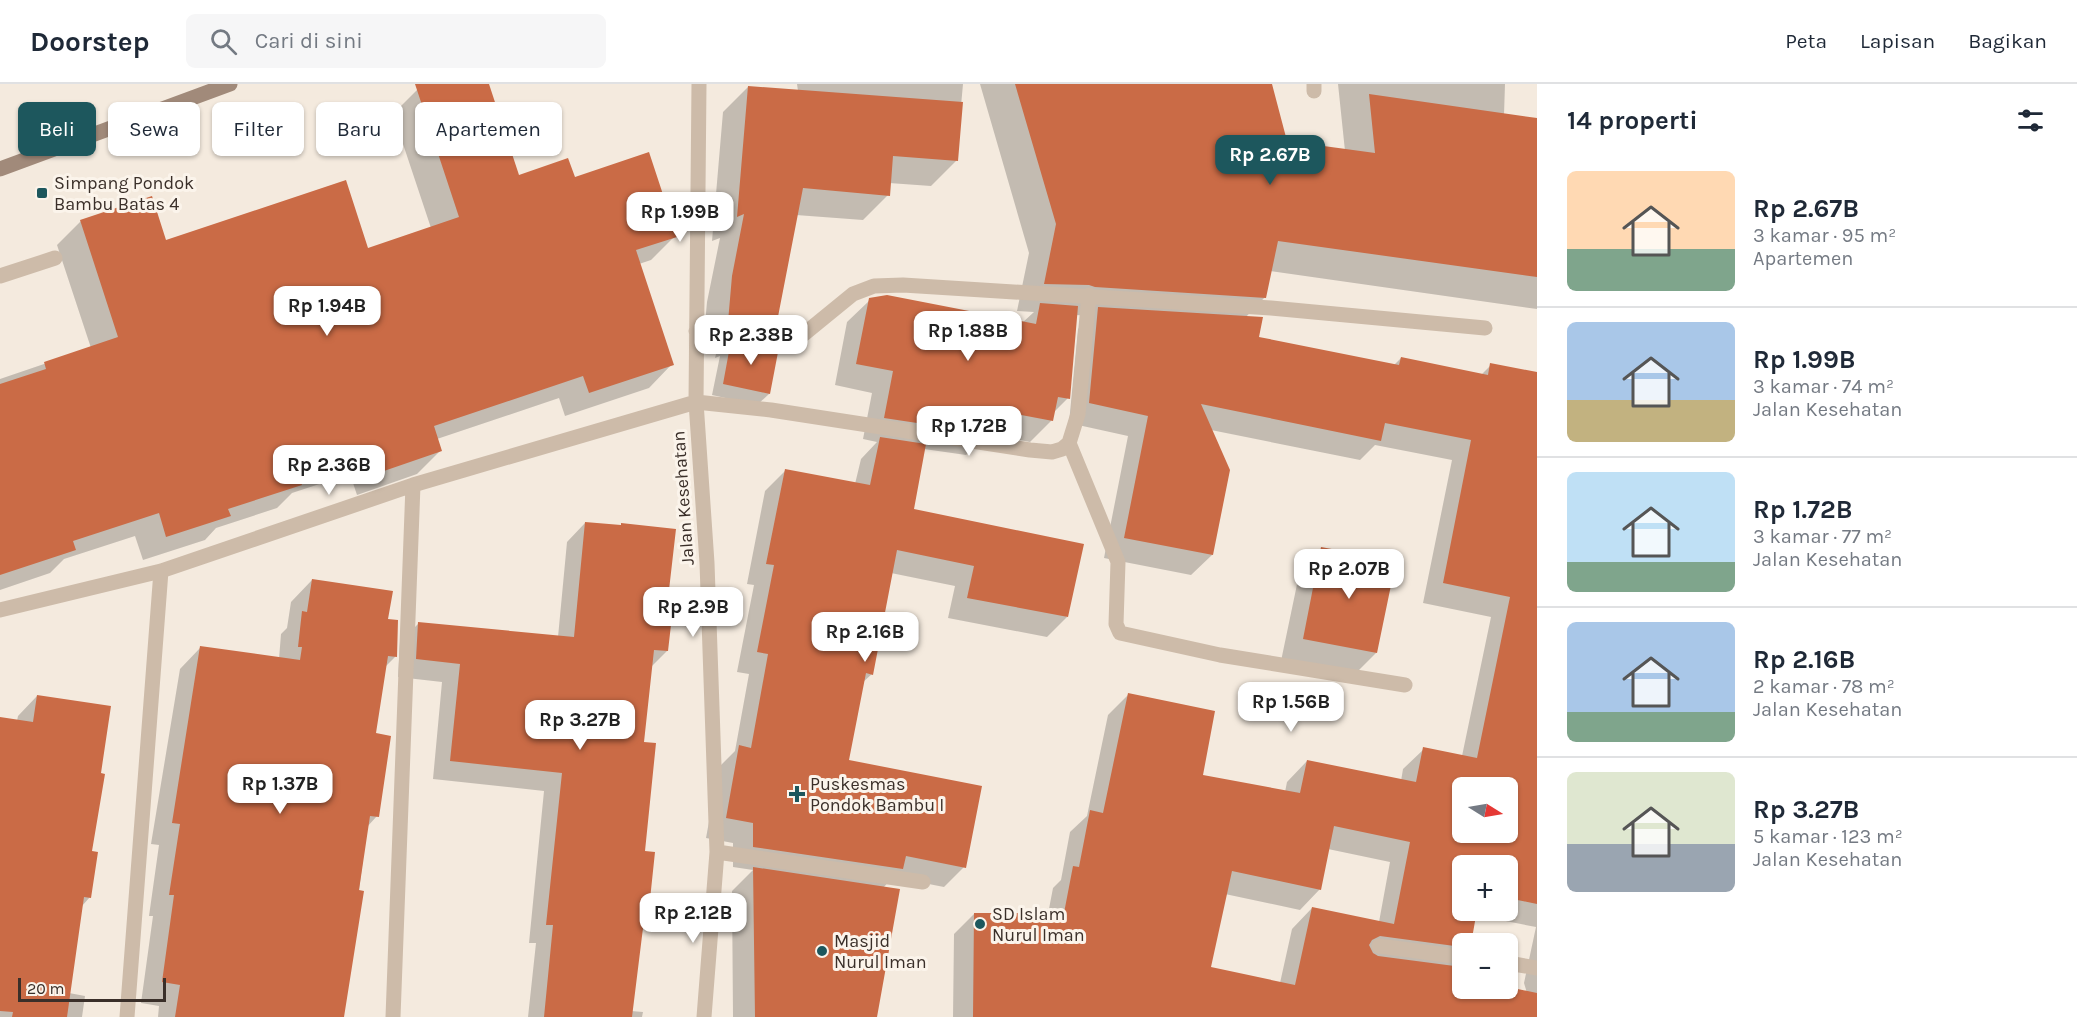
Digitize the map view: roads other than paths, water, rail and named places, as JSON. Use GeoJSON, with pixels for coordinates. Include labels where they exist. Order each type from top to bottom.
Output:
{"type":"FeatureCollection","features":[{"type":"Feature","properties":{"kind":"main road"},"geometry":{"type":"LineString","coordinates":[[0,169],[230,84]]}},
{"type":"Feature","properties":{"kind":"street","name":"Jalan Kesehatan"},"geometry":{"type":"LineString","coordinates":[[699,84],[696,402],[706,563],[717,852],[704,1017]]}},
{"type":"Feature","properties":{"kind":"street"},"geometry":{"type":"LineString","coordinates":[[0,276],[55,258]]}},
{"type":"Feature","properties":{"kind":"street"},"geometry":{"type":"LineString","coordinates":[[696,331],[725,331],[788,338],[804,334],[853,294],[874,286],[903,285],[1271,308],[1485,328]]}},
{"type":"Feature","properties":{"kind":"street"},"geometry":{"type":"LineString","coordinates":[[0,610],[162,571],[413,485],[696,402],[771,410],[1052,452],[1062,449],[1069,443],[1078,414],[1089,295]]}},
{"type":"Feature","properties":{"kind":"street"},"geometry":{"type":"LineString","coordinates":[[1069,443],[1118,562],[1116,624],[1120,633],[1221,654],[1405,686]]}},
{"type":"Feature","properties":{"kind":"street"},"geometry":{"type":"LineString","coordinates":[[393,1017],[413,485]]}},
{"type":"Feature","properties":{"kind":"street"},"geometry":{"type":"LineString","coordinates":[[127,1017],[162,571]]}},
{"type":"Feature","properties":{"kind":"street"},"geometry":{"type":"LineString","coordinates":[[717,852],[923,882]]}},
{"type":"Feature","properties":{"kind":"street"},"geometry":{"type":"LineString","coordinates":[[1379,946],[1452,956]]}},
{"type":"Feature","properties":{"kind":"street"},"geometry":{"type":"LineString","coordinates":[[1518,965],[1537,968]]}},
{"type":"Feature","properties":{"kind":"place","name":"Simpang Pondok Bambu Batas 4"},"geometry":{"type":"Point","coordinates":[42,193]}},
{"type":"Feature","properties":{"kind":"place","name":"Puskesmas Pondok Bambu I"},"geometry":{"type":"Point","coordinates":[797,794]}},
{"type":"Feature","properties":{"kind":"place","name":"SD Islam Nurul Iman"},"geometry":{"type":"Point","coordinates":[980,924]}},
{"type":"Feature","properties":{"kind":"place","name":"Masjid Nurul Iman"},"geometry":{"type":"Point","coordinates":[822,951]}}]}
